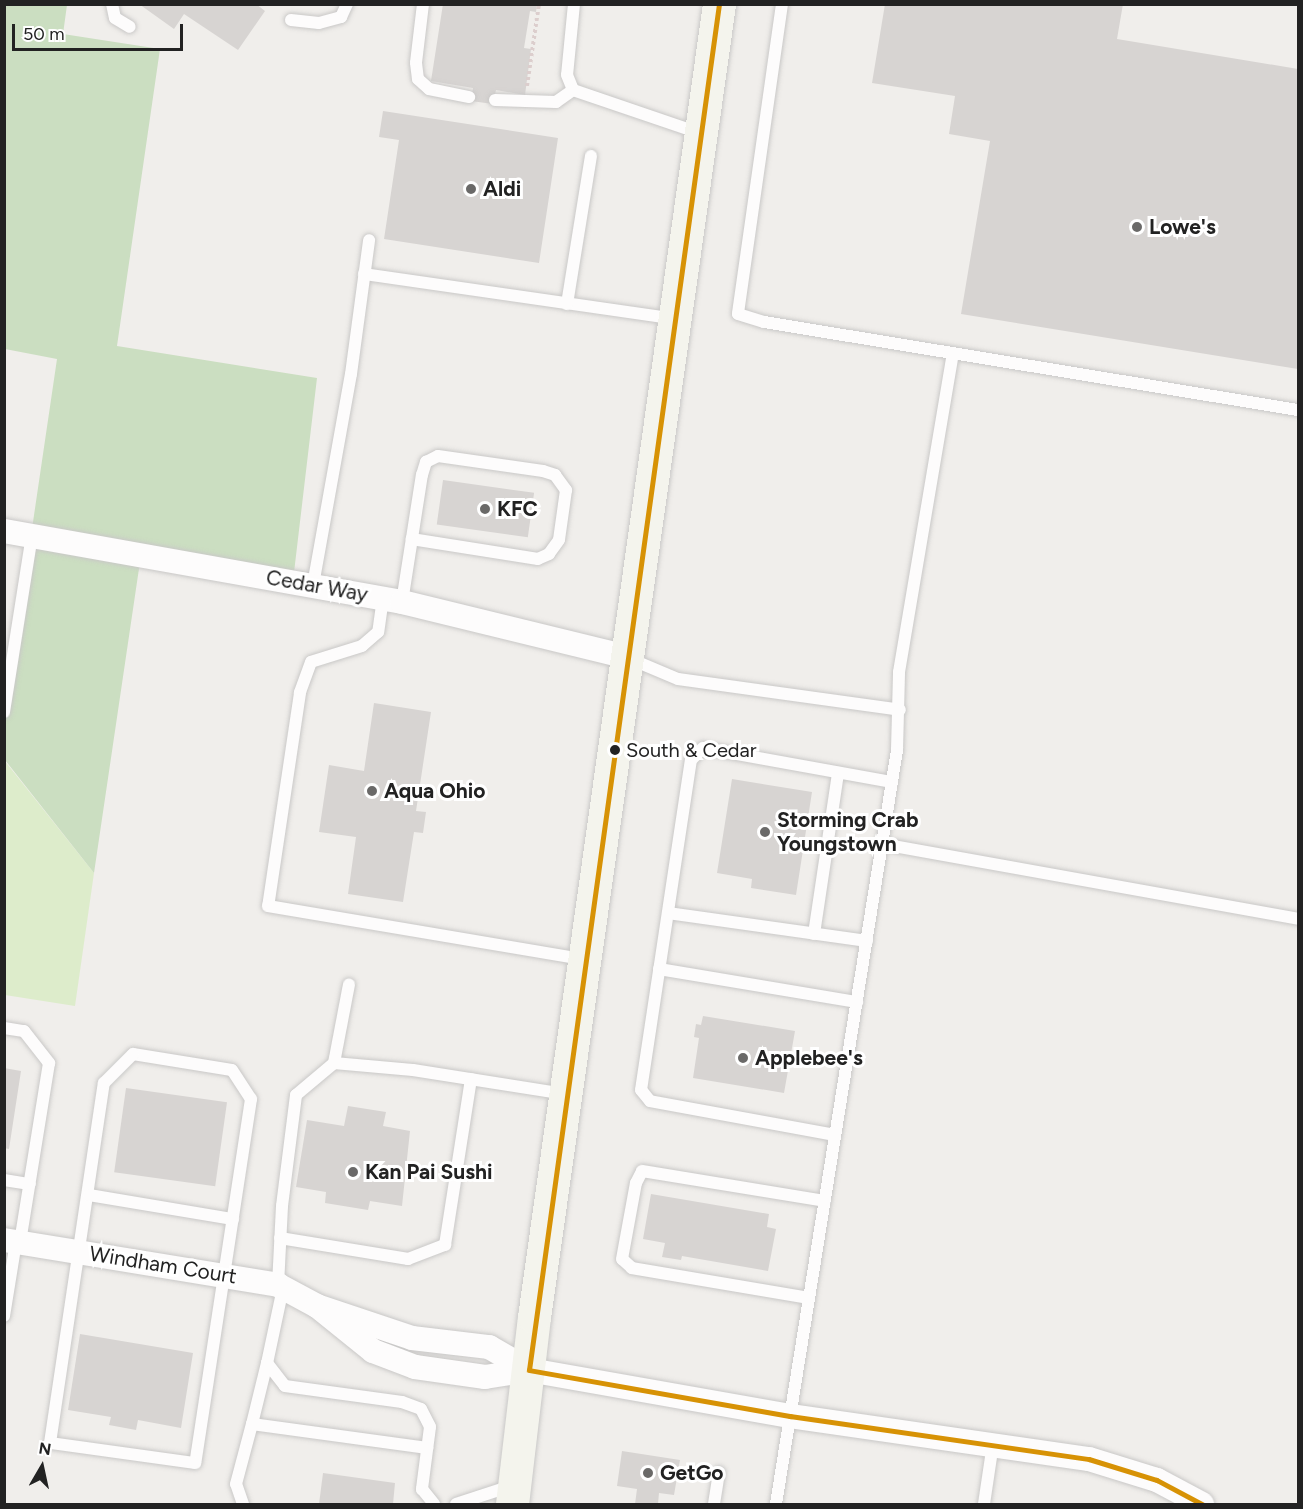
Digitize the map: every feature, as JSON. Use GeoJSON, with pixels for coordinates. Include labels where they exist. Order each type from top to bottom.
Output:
{"type":"FeatureCollection","features":[{"type":"Feature","properties":{"kind":"main road"},"geometry":{"type":"LineString","coordinates":[[513,1494],[566,1094],[719,4]]}},
{"type":"Feature","properties":{"kind":"street","name":"Cedar Way"},"geometry":{"type":"LineString","coordinates":[[4,531],[393,600],[627,657]]}},
{"type":"Feature","properties":{"kind":"street","name":"Windham Court"},"geometry":{"type":"LineString","coordinates":[[13,1241],[225,1275],[281,1287],[317,1306],[412,1338],[489,1347],[529,1370],[790,1416],[1089,1459],[1125,1468],[1202,1504]]}},
{"type":"Feature","properties":{"kind":"lane"},"geometry":{"type":"LineString","coordinates":[[112,4],[115,18],[130,27]]}},
{"type":"Feature","properties":{"kind":"lane"},"geometry":{"type":"LineString","coordinates":[[291,20],[319,23],[341,17],[347,4]]}},
{"type":"Feature","properties":{"kind":"lane"},"geometry":{"type":"LineString","coordinates":[[423,4],[416,63],[418,79],[429,89],[469,97]]}},
{"type":"Feature","properties":{"kind":"lane"},"geometry":{"type":"LineString","coordinates":[[574,4],[567,75],[573,90],[701,134]]}},
{"type":"Feature","properties":{"kind":"lane"},"geometry":{"type":"LineString","coordinates":[[782,4],[738,314],[764,322],[1299,410]]}},
{"type":"Feature","properties":{"kind":"lane"},"geometry":{"type":"LineString","coordinates":[[495,100],[556,102],[573,90]]}},
{"type":"Feature","properties":{"kind":"lane"},"geometry":{"type":"LineString","coordinates":[[567,304],[591,156]]}},
{"type":"Feature","properties":{"kind":"lane"},"geometry":{"type":"LineString","coordinates":[[313,585],[351,374],[369,240]]}},
{"type":"Feature","properties":{"kind":"lane"},"geometry":{"type":"LineString","coordinates":[[364,274],[675,319]]}},
{"type":"Feature","properties":{"kind":"lane"},"geometry":{"type":"LineString","coordinates":[[776,1504],[892,782],[900,710],[899,672],[953,354]]}},
{"type":"Feature","properties":{"kind":"lane"},"geometry":{"type":"LineString","coordinates":[[412,539],[538,559],[549,554],[559,540],[566,490],[555,475],[543,471],[438,456],[426,462],[412,539],[393,600],[378,632],[362,646],[340,656],[311,662],[300,693],[268,906],[585,960]]}},
{"type":"Feature","properties":{"kind":"lane"},"geometry":{"type":"LineString","coordinates":[[4,712],[32,536]]}},
{"type":"Feature","properties":{"kind":"lane"},"geometry":{"type":"LineString","coordinates":[[627,657],[678,678],[900,710]]}},
{"type":"Feature","properties":{"kind":"lane"},"geometry":{"type":"LineString","coordinates":[[836,1135],[650,1101],[641,1090],[691,760],[703,748],[892,782]]}},
{"type":"Feature","properties":{"kind":"lane"},"geometry":{"type":"LineString","coordinates":[[814,934],[838,772]]}},
{"type":"Feature","properties":{"kind":"lane"},"geometry":{"type":"LineString","coordinates":[[882,844],[1299,919]]}},
{"type":"Feature","properties":{"kind":"lane"},"geometry":{"type":"LineString","coordinates":[[668,913],[867,941]]}},
{"type":"Feature","properties":{"kind":"lane"},"geometry":{"type":"LineString","coordinates":[[659,969],[857,1002]]}},
{"type":"Feature","properties":{"kind":"lane"},"geometry":{"type":"LineString","coordinates":[[243,1504],[236,1484],[267,1363],[281,1287],[280,1238],[296,1095],[334,1063],[349,984]]}},
{"type":"Feature","properties":{"kind":"lane"},"geometry":{"type":"LineString","coordinates":[[4,1028],[24,1031],[50,1063],[30,1184],[13,1241],[4,1316]]}},
{"type":"Feature","properties":{"kind":"lane"},"geometry":{"type":"LineString","coordinates":[[133,1054],[232,1070],[251,1099],[233,1219],[195,1462],[50,1443],[82,1252],[104,1083],[133,1054]]}},
{"type":"Feature","properties":{"kind":"lane"},"geometry":{"type":"LineString","coordinates":[[334,1063],[471,1079],[566,1094]]}},
{"type":"Feature","properties":{"kind":"lane"},"geometry":{"type":"LineString","coordinates":[[280,1238],[408,1259],[445,1245],[471,1079]]}},
{"type":"Feature","properties":{"kind":"lane"},"geometry":{"type":"LineString","coordinates":[[809,1298],[632,1268],[622,1259],[636,1183],[642,1171],[825,1201]]}},
{"type":"Feature","properties":{"kind":"lane"},"geometry":{"type":"LineString","coordinates":[[4,1180],[30,1184]]}},
{"type":"Feature","properties":{"kind":"lane"},"geometry":{"type":"LineString","coordinates":[[89,1195],[233,1219]]}},
{"type":"Feature","properties":{"kind":"lane"},"geometry":{"type":"LineString","coordinates":[[267,1363],[285,1386],[402,1402],[421,1409],[430,1427],[422,1489],[431,1504]]}},
{"type":"Feature","properties":{"kind":"lane"},"geometry":{"type":"LineString","coordinates":[[252,1424],[427,1448]]}},
{"type":"Feature","properties":{"kind":"lane"},"geometry":{"type":"LineString","coordinates":[[984,1504],[993,1444]]}},
{"type":"Feature","properties":{"kind":"lane"},"geometry":{"type":"LineString","coordinates":[[714,1504],[719,1472]]}},
{"type":"Feature","properties":{"kind":"lane"},"geometry":{"type":"LineString","coordinates":[[456,1504],[513,1494]]}},
{"type":"Feature","properties":{"kind":"path"},"geometry":{"type":"LineString","coordinates":[[525,101],[539,4]]}},
{"type":"Feature","properties":{"kind":"green space"},"geometry":{"type":"Polygon","coordinates":[[[5,5],[67,5],[63,34],[160,49],[117,346],[317,378],[293,581],[141,555],[94,873],[5,760],[5,712],[57,359],[5,349],[5,5]]]}},
{"type":"Feature","properties":{"kind":"green space"},"geometry":{"type":"Polygon","coordinates":[[[4,760],[94,873],[75,1006],[5,995],[4,760]]]}},
{"type":"Feature","properties":{"kind":"building"},"geometry":{"type":"Polygon","coordinates":[[[139,4],[256,4],[265,11],[238,50],[184,14],[174,29],[139,4]]]}},
{"type":"Feature","properties":{"kind":"building"},"geometry":{"type":"Polygon","coordinates":[[[443,4],[537,4],[536,12],[530,11],[524,48],[531,49],[525,95],[496,90],[493,104],[471,101],[473,88],[431,81],[443,4]]]}},
{"type":"Feature","properties":{"kind":"building","name":"Lowe's"},"geometry":{"type":"Polygon","coordinates":[[[885,4],[1123,4],[1117,39],[1298,69],[1298,369],[961,314],[990,141],[949,134],[955,96],[872,83],[885,4]]]}},
{"type":"Feature","properties":{"kind":"building","name":"Aldi"},"geometry":{"type":"Polygon","coordinates":[[[383,111],[558,138],[539,263],[384,239],[399,140],[379,137],[383,111]]]}},
{"type":"Feature","properties":{"kind":"building","name":"KFC"},"geometry":{"type":"Polygon","coordinates":[[[443,480],[534,493],[528,537],[437,525],[443,480]]]}},
{"type":"Feature","properties":{"kind":"building","name":"Aqua Ohio"},"geometry":{"type":"Polygon","coordinates":[[[374,703],[431,712],[416,811],[426,812],[423,833],[414,832],[403,902],[348,894],[356,837],[319,832],[329,765],[364,771],[374,703]]]}},
{"type":"Feature","properties":{"kind":"building","name":"Storming Crab Youngstown"},"geometry":{"type":"Polygon","coordinates":[[[732,779],[812,792],[796,895],[751,888],[752,879],[717,873],[732,779]]]}},
{"type":"Feature","properties":{"kind":"building","name":"Applebee's"},"geometry":{"type":"Polygon","coordinates":[[[703,1016],[795,1031],[784,1093],[693,1078],[699,1038],[694,1037],[696,1024],[701,1025],[703,1016]]]}},
{"type":"Feature","properties":{"kind":"building"},"geometry":{"type":"Polygon","coordinates":[[[4,1068],[21,1071],[9,1149],[4,1148],[4,1068]]]}},
{"type":"Feature","properties":{"kind":"building"},"geometry":{"type":"Polygon","coordinates":[[[126,1088],[227,1102],[215,1186],[114,1172],[126,1088]]]}},
{"type":"Feature","properties":{"kind":"building","name":"Kan Pai Sushi"},"geometry":{"type":"Polygon","coordinates":[[[348,1106],[386,1112],[383,1126],[410,1131],[402,1206],[370,1201],[368,1210],[325,1203],[326,1192],[296,1187],[307,1120],[344,1126],[348,1106]]]}},
{"type":"Feature","properties":{"kind":"building"},"geometry":{"type":"Polygon","coordinates":[[[651,1194],[769,1214],[767,1227],[776,1229],[768,1271],[682,1256],[681,1260],[662,1257],[665,1243],[643,1239],[651,1194]]]}},
{"type":"Feature","properties":{"kind":"building"},"geometry":{"type":"Polygon","coordinates":[[[80,1334],[193,1353],[181,1428],[138,1420],[136,1430],[109,1425],[111,1417],[68,1410],[80,1334]]]}},
{"type":"Feature","properties":{"kind":"building","name":"GetGo"},"geometry":{"type":"Polygon","coordinates":[[[622,1451],[680,1460],[674,1495],[659,1493],[658,1504],[635,1504],[637,1489],[617,1486],[622,1451]]]}},
{"type":"Feature","properties":{"kind":"building"},"geometry":{"type":"Polygon","coordinates":[[[323,1473],[395,1483],[393,1504],[319,1504],[323,1473]]]}},
{"type":"Feature","properties":{"kind":"transit line"},"geometry":{"type":"LineString","coordinates":[[529,1370],[719,4]]}},
{"type":"Feature","properties":{"kind":"transit line"},"geometry":{"type":"LineString","coordinates":[[529,1370],[790,1416],[1089,1459],[1157,1480],[1202,1504]]}},
{"type":"Feature","properties":{"kind":"place","name":"Aldi"},"geometry":{"type":"Point","coordinates":[471,189]}},
{"type":"Feature","properties":{"kind":"place","name":"Lowe's"},"geometry":{"type":"Point","coordinates":[1137,227]}},
{"type":"Feature","properties":{"kind":"place","name":"KFC"},"geometry":{"type":"Point","coordinates":[485,509]}},
{"type":"Feature","properties":{"kind":"place","name":"South & Cedar"},"geometry":{"type":"Point","coordinates":[615,750]}},
{"type":"Feature","properties":{"kind":"place","name":"Aqua Ohio"},"geometry":{"type":"Point","coordinates":[372,791]}},
{"type":"Feature","properties":{"kind":"place","name":"Storming Crab Youngstown"},"geometry":{"type":"Point","coordinates":[765,832]}},
{"type":"Feature","properties":{"kind":"place","name":"Applebee's"},"geometry":{"type":"Point","coordinates":[743,1058]}},
{"type":"Feature","properties":{"kind":"place","name":"Kan Pai Sushi"},"geometry":{"type":"Point","coordinates":[353,1172]}},
{"type":"Feature","properties":{"kind":"place","name":"GetGo"},"geometry":{"type":"Point","coordinates":[648,1473]}}]}
